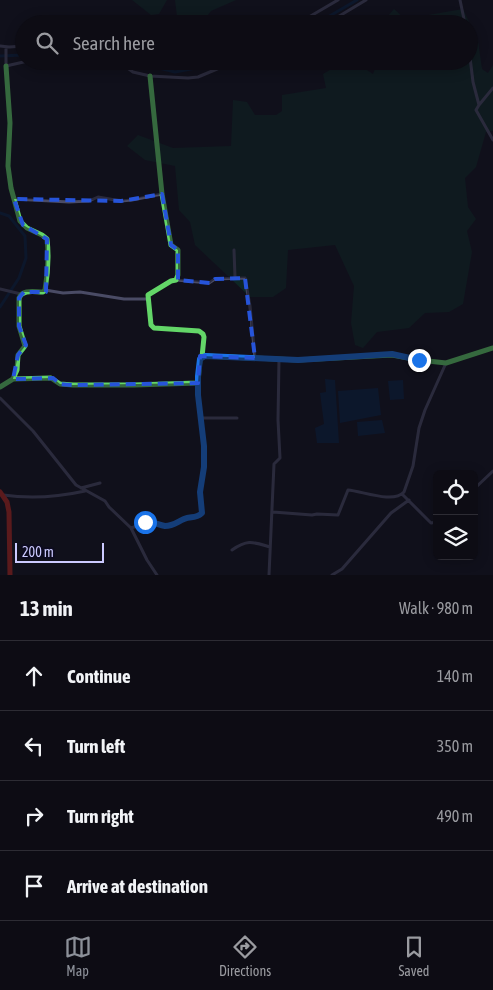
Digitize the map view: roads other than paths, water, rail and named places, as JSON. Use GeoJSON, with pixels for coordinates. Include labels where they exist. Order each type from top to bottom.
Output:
{"type":"FeatureCollection","features":[{"type":"Feature","properties":{"kind":"street"},"geometry":{"type":"LineString","coordinates":[[312,15],[338,0]]}},
{"type":"Feature","properties":{"kind":"street"},"geometry":{"type":"LineString","coordinates":[[341,15],[366,0]]}},
{"type":"Feature","properties":{"kind":"street"},"geometry":{"type":"LineString","coordinates":[[460,0],[463,15]]}},
{"type":"Feature","properties":{"kind":"street"},"geometry":{"type":"LineString","coordinates":[[0,46],[6,49],[15,48]]}},
{"type":"Feature","properties":{"kind":"street"},"geometry":{"type":"LineString","coordinates":[[6,49],[10,123],[8,166],[11,188],[23,225],[47,239],[45,290]]}},
{"type":"Feature","properties":{"kind":"street"},"geometry":{"type":"LineString","coordinates":[[6,63],[15,62]]}},
{"type":"Feature","properties":{"kind":"street"},"geometry":{"type":"LineString","coordinates":[[130,70],[150,76],[188,78],[198,77],[215,70]]}},
{"type":"Feature","properties":{"kind":"street"},"geometry":{"type":"LineString","coordinates":[[472,70],[479,105]]}},
{"type":"Feature","properties":{"kind":"street"},"geometry":{"type":"LineString","coordinates":[[150,76],[162,194],[171,244],[178,250],[178,275],[176,280]]}},
{"type":"Feature","properties":{"kind":"street"},"geometry":{"type":"LineString","coordinates":[[493,88],[476,110],[493,140]]}},
{"type":"Feature","properties":{"kind":"street"},"geometry":{"type":"LineString","coordinates":[[14,199],[69,202],[105,198],[121,201],[162,194]]}},
{"type":"Feature","properties":{"kind":"street"},"geometry":{"type":"LineString","coordinates":[[234,250],[235,277]]}},
{"type":"Feature","properties":{"kind":"street"},"geometry":{"type":"LineString","coordinates":[[131,528],[149,522],[174,525],[187,518],[200,516],[202,513],[200,492],[204,467],[204,446],[198,383],[204,337],[199,332],[154,328],[151,325],[148,299],[150,292],[176,280],[209,283],[215,279],[244,277],[246,279],[255,358]]}},
{"type":"Feature","properties":{"kind":"street"},"geometry":{"type":"LineString","coordinates":[[2,289],[21,294],[24,292],[43,292],[45,290],[148,299]]}},
{"type":"Feature","properties":{"kind":"street"},"geometry":{"type":"LineString","coordinates":[[14,380],[18,355],[25,346],[19,326],[19,298],[21,294]]}},
{"type":"Feature","properties":{"kind":"street"},"geometry":{"type":"LineString","coordinates":[[202,357],[298,360],[392,354],[419,360],[446,362],[493,348]]}},
{"type":"Feature","properties":{"kind":"street"},"geometry":{"type":"LineString","coordinates":[[269,575],[274,464],[280,458],[278,420],[279,359]]}},
{"type":"Feature","properties":{"kind":"street"},"geometry":{"type":"LineString","coordinates":[[273,512],[338,515],[348,490],[383,497],[402,494],[413,466],[419,428],[425,410],[446,362]]}},
{"type":"Feature","properties":{"kind":"street"},"geometry":{"type":"LineString","coordinates":[[0,387],[14,380],[51,378],[60,384],[73,385],[198,383]]}},
{"type":"Feature","properties":{"kind":"street"},"geometry":{"type":"LineString","coordinates":[[0,398],[32,431],[76,485],[105,501],[131,528],[157,575]]}},
{"type":"Feature","properties":{"kind":"street"},"geometry":{"type":"LineString","coordinates":[[201,418],[237,418]]}},
{"type":"Feature","properties":{"kind":"street"},"geometry":{"type":"LineString","coordinates":[[478,485],[493,470]]}},
{"type":"Feature","properties":{"kind":"street"},"geometry":{"type":"LineString","coordinates":[[80,488],[100,483]]}},
{"type":"Feature","properties":{"kind":"street"},"geometry":{"type":"LineString","coordinates":[[1,493],[13,496],[40,496],[67,495],[86,491]]}},
{"type":"Feature","properties":{"kind":"street"},"geometry":{"type":"LineString","coordinates":[[1,493],[7,502],[9,512],[10,575]]}},
{"type":"Feature","properties":{"kind":"street"},"geometry":{"type":"LineString","coordinates":[[402,494],[431,523],[433,523]]}},
{"type":"Feature","properties":{"kind":"street"},"geometry":{"type":"LineString","coordinates":[[332,575],[342,569],[391,513],[409,500]]}},
{"type":"Feature","properties":{"kind":"street"},"geometry":{"type":"LineString","coordinates":[[232,550],[246,542],[270,547]]}},
{"type":"Feature","properties":{"kind":"water"},"geometry":{"type":"Polygon","coordinates":[[[325,379],[335,380],[339,443],[317,443],[315,428],[324,424],[320,393],[326,392],[325,379]]]}},
{"type":"Feature","properties":{"kind":"water"},"geometry":{"type":"Polygon","coordinates":[[[403,380],[404,399],[390,400],[388,381],[403,380]]]}},
{"type":"Feature","properties":{"kind":"water"},"geometry":{"type":"Polygon","coordinates":[[[378,388],[381,415],[340,423],[338,391],[378,388]]]}},
{"type":"Feature","properties":{"kind":"water"},"geometry":{"type":"Polygon","coordinates":[[[382,420],[385,433],[358,436],[357,422],[382,420]]]}},
{"type":"Feature","properties":{"kind":"waterway"},"geometry":{"type":"LineString","coordinates":[[331,15],[357,0]]}},
{"type":"Feature","properties":{"kind":"waterway"},"geometry":{"type":"LineString","coordinates":[[0,56],[15,55]]}},
{"type":"Feature","properties":{"kind":"waterway"},"geometry":{"type":"LineString","coordinates":[[167,70],[175,72],[185,70]]}},
{"type":"Feature","properties":{"kind":"waterway"},"geometry":{"type":"LineString","coordinates":[[0,213],[9,216],[25,236],[26,258],[19,278],[0,307]]}}]}
